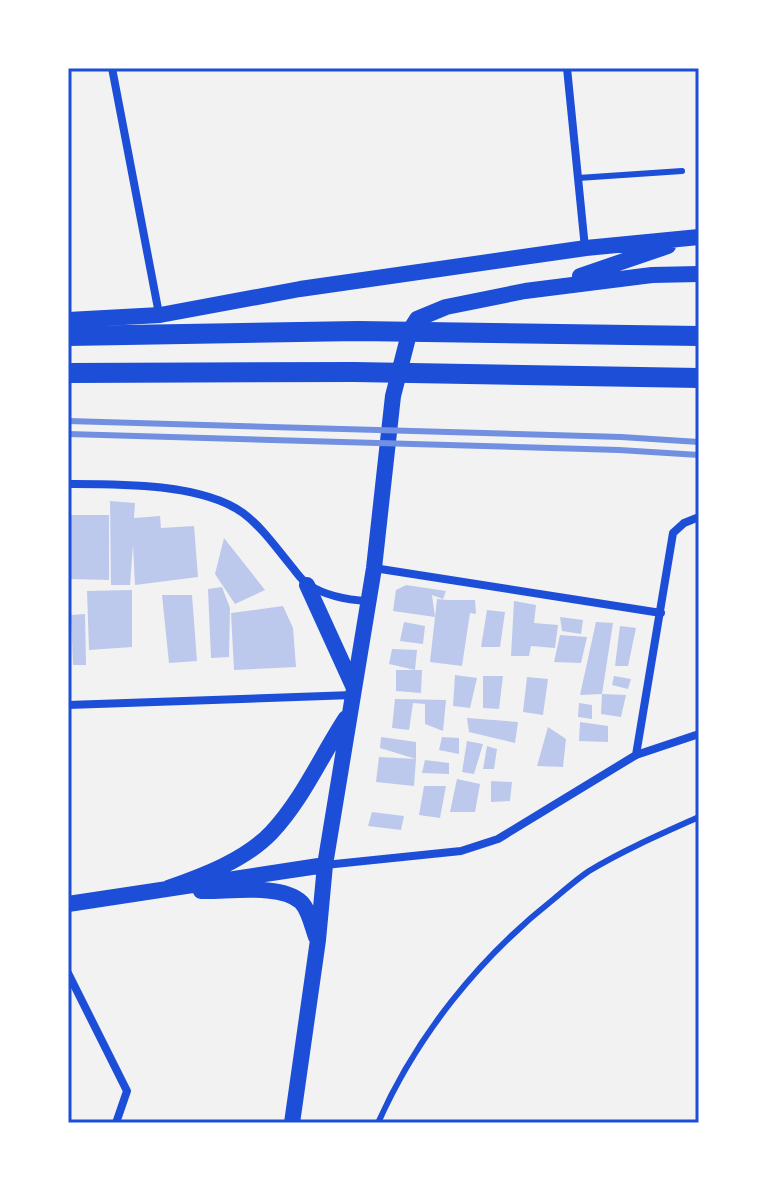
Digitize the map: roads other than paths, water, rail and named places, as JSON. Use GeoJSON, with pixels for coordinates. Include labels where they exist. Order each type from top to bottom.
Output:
{"type":"FeatureCollection","features":[{"type":"Feature","properties":{"kind":"highway"},"geometry":{"type":"LineString","coordinates":[[68,336],[358,331],[699,336]]}},
{"type":"Feature","properties":{"kind":"highway"},"geometry":{"type":"LineString","coordinates":[[68,373],[354,372],[699,378]]}},
{"type":"Feature","properties":{"kind":"main road"},"geometry":{"type":"LineString","coordinates":[[68,320],[160,315],[300,289],[586,248],[696,237]]}},
{"type":"Feature","properties":{"kind":"main road"},"geometry":{"type":"LineString","coordinates":[[541,289],[696,237]]}},
{"type":"Feature","properties":{"kind":"main road"},"geometry":{"type":"LineString","coordinates":[[292,1123],[318,940],[325,865],[374,568],[393,396],[410,330],[417,319],[446,307],[541,289],[652,275],[699,274]]}},
{"type":"Feature","properties":{"kind":"main road"},"geometry":{"type":"LineString","coordinates":[[307,585],[353,691]]}},
{"type":"Feature","properties":{"kind":"main road"},"geometry":{"type":"LineString","coordinates":[[168,888],[211,872],[270,835],[293,807],[350,713]]}},
{"type":"Feature","properties":{"kind":"main road"},"geometry":{"type":"LineString","coordinates":[[68,904],[325,865]]}},
{"type":"Feature","properties":{"kind":"main road"},"geometry":{"type":"LineString","coordinates":[[168,888],[288,893],[303,904],[318,940]]}},
{"type":"Feature","properties":{"kind":"street"},"geometry":{"type":"LineString","coordinates":[[112,68],[160,315]]}},
{"type":"Feature","properties":{"kind":"street"},"geometry":{"type":"LineString","coordinates":[[567,68],[586,248]]}},
{"type":"Feature","properties":{"kind":"street"},"geometry":{"type":"LineString","coordinates":[[68,484],[138,484],[183,491],[224,503],[242,512],[261,529],[307,585],[338,597],[368,601]]}},
{"type":"Feature","properties":{"kind":"street"},"geometry":{"type":"LineString","coordinates":[[636,755],[673,533],[684,523],[699,517]]}},
{"type":"Feature","properties":{"kind":"street"},"geometry":{"type":"LineString","coordinates":[[374,568],[661,613]]}},
{"type":"Feature","properties":{"kind":"street"},"geometry":{"type":"LineString","coordinates":[[68,705],[353,691]]}},
{"type":"Feature","properties":{"kind":"street"},"geometry":{"type":"LineString","coordinates":[[325,865],[461,851],[498,839],[636,755],[699,734]]}},
{"type":"Feature","properties":{"kind":"street"},"geometry":{"type":"LineString","coordinates":[[68,973],[127,1091],[116,1123]]}},
{"type":"Feature","properties":{"kind":"lane"},"geometry":{"type":"LineString","coordinates":[[578,178],[682,171]]}},
{"type":"Feature","properties":{"kind":"lane"},"geometry":{"type":"LineString","coordinates":[[378,1123],[419,1044],[455,996],[523,923],[586,873],[639,843],[699,817]]}},
{"type":"Feature","properties":{"kind":"railway"},"geometry":{"type":"LineString","coordinates":[[68,421],[621,437],[699,442]]}},
{"type":"Feature","properties":{"kind":"railway"},"geometry":{"type":"LineString","coordinates":[[68,434],[699,455]]}}]}
